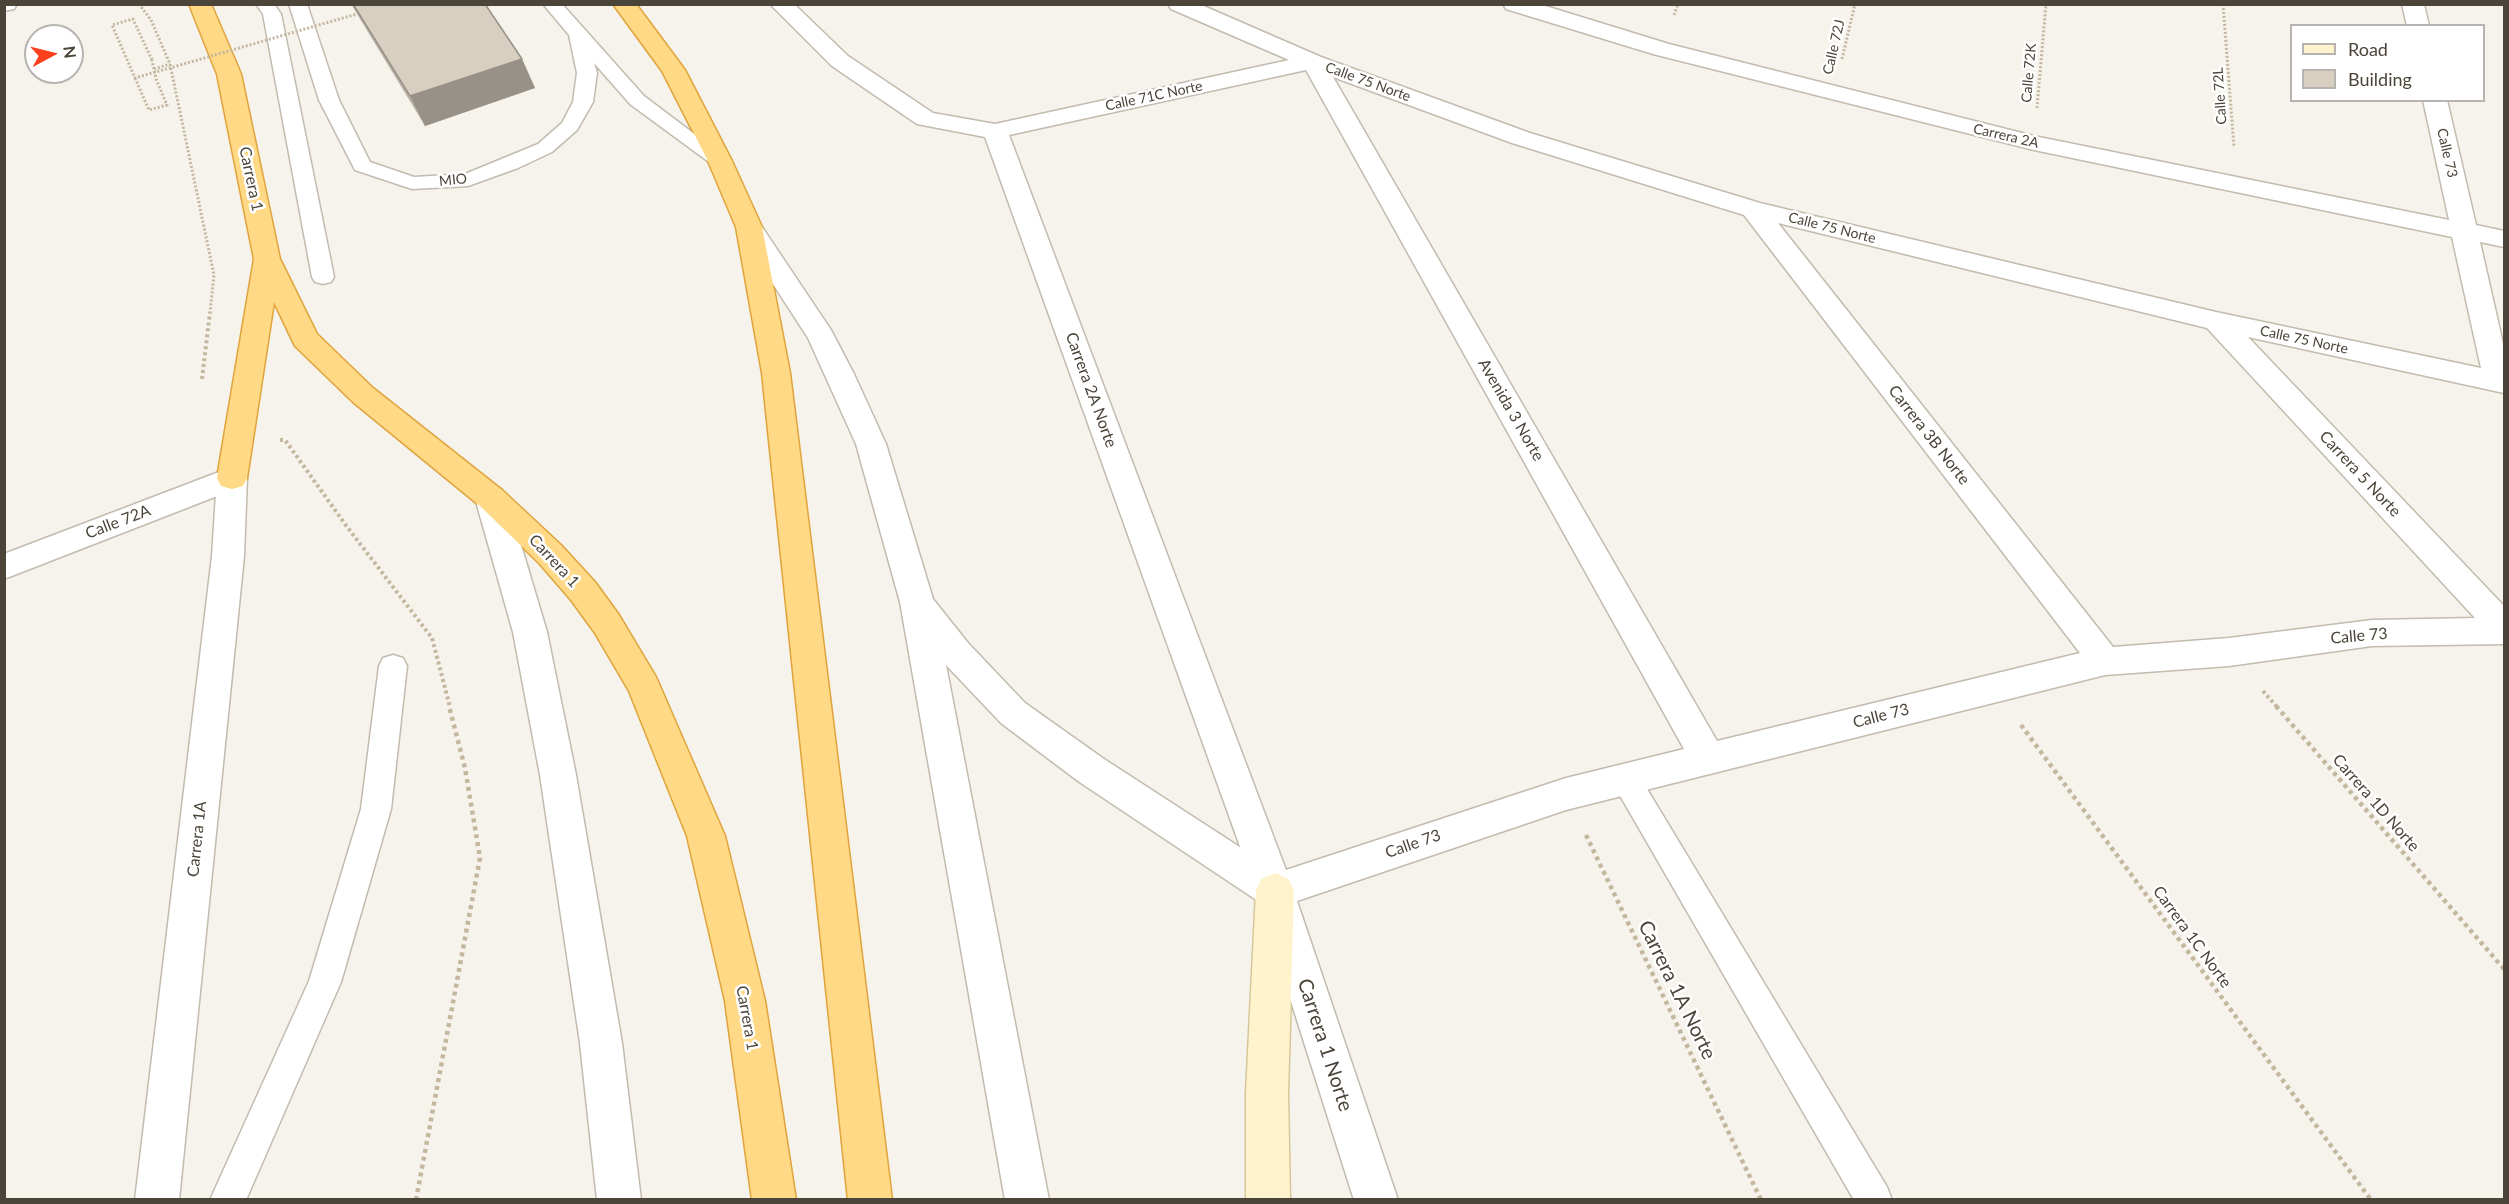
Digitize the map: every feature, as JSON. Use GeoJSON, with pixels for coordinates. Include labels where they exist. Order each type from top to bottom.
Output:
{"type":"FeatureCollection","features":[{"type":"Feature","properties":{"kind":"highway","name":"Carrera 1"},"geometry":{"type":"LineString","coordinates":[[200,4],[229,74],[267,259],[304,339],[363,395],[491,498],[550,554],[583,591],[607,624],[644,687],[706,836],[745,1001],[774,1200]]}},
{"type":"Feature","properties":{"kind":"highway"},"geometry":{"type":"LineString","coordinates":[[624,4],[674,70],[720,161],[749,227],[776,373],[870,1200]]}},
{"type":"Feature","properties":{"kind":"highway"},"geometry":{"type":"LineString","coordinates":[[232,478],[267,259]]}},
{"type":"Feature","properties":{"kind":"main road"},"geometry":{"type":"LineString","coordinates":[[1268,1200],[1268,1093],[1275,891]]}},
{"type":"Feature","properties":{"kind":"street"},"geometry":{"type":"LineString","coordinates":[[781,4],[840,62],[926,119],[995,131]]}},
{"type":"Feature","properties":{"kind":"street","name":"Calle 75 Norte"},"geometry":{"type":"LineString","coordinates":[[1179,4],[1313,62],[1521,138],[1753,209],[2216,321],[2501,382]]}},
{"type":"Feature","properties":{"kind":"street","name":"Carrera 2A"},"geometry":{"type":"LineString","coordinates":[[1514,4],[1661,49],[2034,143],[2505,239]]}},
{"type":"Feature","properties":{"kind":"street"},"geometry":{"type":"LineString","coordinates":[[2413,4],[2418,24]]}},
{"type":"Feature","properties":{"kind":"street","name":"Calle 71C Norte"},"geometry":{"type":"LineString","coordinates":[[995,131],[1313,62]]}},
{"type":"Feature","properties":{"kind":"street","name":"Avenida 3 Norte"},"geometry":{"type":"LineString","coordinates":[[1313,62],[1708,758]]}},
{"type":"Feature","properties":{"kind":"street","name":"Calle 73"},"geometry":{"type":"LineString","coordinates":[[2435,102],[2501,382]]}},
{"type":"Feature","properties":{"kind":"street","name":"Carrera 2A Norte"},"geometry":{"type":"LineString","coordinates":[[995,131],[1275,891]]}},
{"type":"Feature","properties":{"kind":"street","name":"Carrera 3B Norte"},"geometry":{"type":"LineString","coordinates":[[1753,209],[2105,660]]}},
{"type":"Feature","properties":{"kind":"street"},"geometry":{"type":"LineString","coordinates":[[749,227],[821,337],[840,374],[871,444],[917,602],[1027,1200]]}},
{"type":"Feature","properties":{"kind":"street","name":"Carrera 5 Norte"},"geometry":{"type":"LineString","coordinates":[[2216,321],[2505,629]]}},
{"type":"Feature","properties":{"kind":"street","name":"Calle 72A"},"geometry":{"type":"LineString","coordinates":[[4,567],[232,478]]}},
{"type":"Feature","properties":{"kind":"street","name":"Carrera 1A"},"geometry":{"type":"LineString","coordinates":[[157,1200],[228,556],[232,478]]}},
{"type":"Feature","properties":{"kind":"street"},"geometry":{"type":"LineString","coordinates":[[491,498],[530,632],[558,775],[601,1043],[619,1200]]}},
{"type":"Feature","properties":{"kind":"street"},"geometry":{"type":"LineString","coordinates":[[917,602],[956,653],[1013,713],[1091,770],[1275,891]]}},
{"type":"Feature","properties":{"kind":"street","name":"Calle 73"},"geometry":{"type":"LineString","coordinates":[[1275,891],[1566,794],[2105,660],[2229,652],[2372,633],[2505,629]]}},
{"type":"Feature","properties":{"kind":"street","name":"Carrera 1 Norte"},"geometry":{"type":"LineString","coordinates":[[1275,891],[1376,1200]]}},
{"type":"Feature","properties":{"kind":"lane"},"geometry":{"type":"LineString","coordinates":[[265,4],[272,15],[323,277]]}},
{"type":"Feature","properties":{"kind":"lane","name":"MIO"},"geometry":{"type":"LineString","coordinates":[[298,4],[329,100],[362,166],[412,183],[468,180],[545,148],[570,126],[583,102],[587,74],[578,36],[552,4]]}},
{"type":"Feature","properties":{"kind":"lane"},"geometry":{"type":"LineString","coordinates":[[578,36],[637,99],[720,161]]}},
{"type":"Feature","properties":{"kind":"lane"},"geometry":{"type":"LineString","coordinates":[[228,1200],[325,982],[376,809],[393,666]]}},
{"type":"Feature","properties":{"kind":"lane"},"geometry":{"type":"LineString","coordinates":[[1625,778],[1874,1200]]}},
{"type":"Feature","properties":{"kind":"path"},"geometry":{"type":"LineString","coordinates":[[139,4],[151,20],[170,64],[214,275]]}},
{"type":"Feature","properties":{"kind":"path","name":"Calle 72J"},"geometry":{"type":"LineString","coordinates":[[1834,94],[1855,4]]}},
{"type":"Feature","properties":{"kind":"path","name":"Calle 72K"},"geometry":{"type":"LineString","coordinates":[[2034,143],[2046,4]]}},
{"type":"Feature","properties":{"kind":"path","name":"Calle 72L"},"geometry":{"type":"LineString","coordinates":[[2223,4],[2237,186]]}},
{"type":"Feature","properties":{"kind":"path"},"geometry":{"type":"LineString","coordinates":[[135,78],[357,14]]}},
{"type":"Feature","properties":{"kind":"path"},"geometry":{"type":"LineString","coordinates":[[133,19],[154,69],[167,105],[149,110],[112,25],[133,19]]}},
{"type":"Feature","properties":{"kind":"path"},"geometry":{"type":"LineString","coordinates":[[154,69],[170,64]]}},
{"type":"Feature","properties":{"kind":"path","name":"Carrera 1D Norte"},"geometry":{"type":"LineString","coordinates":[[2229,652],[2505,969]]}},
{"type":"Feature","properties":{"kind":"path","name":"Carrera 1C Norte"},"geometry":{"type":"LineString","coordinates":[[1994,688],[2371,1200]]}},
{"type":"Feature","properties":{"kind":"path","name":"Carrera 1A Norte"},"geometry":{"type":"LineString","coordinates":[[1566,794],[1761,1200]]}},
{"type":"Feature","properties":{"kind":"building"},"geometry":{"type":"Polygon","coordinates":[[[353,4],[485,4],[522,59],[410,96],[353,4]]]}}]}
